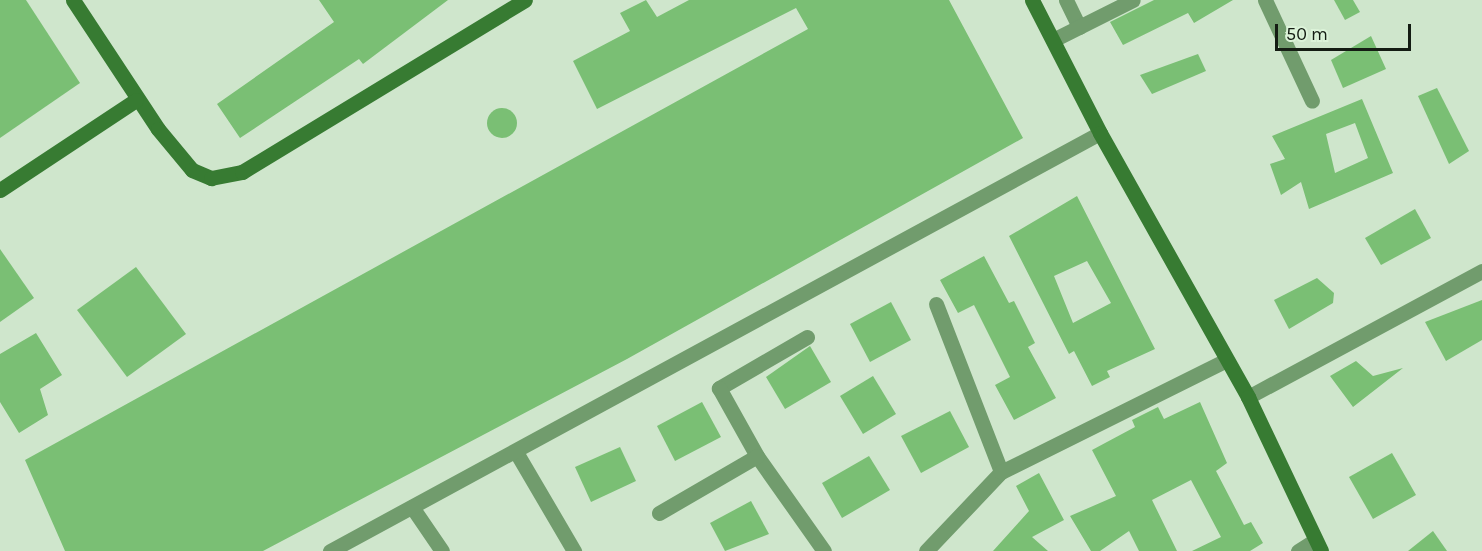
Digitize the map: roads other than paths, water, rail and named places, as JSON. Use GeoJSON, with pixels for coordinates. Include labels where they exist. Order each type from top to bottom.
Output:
{"type":"FeatureCollection","features":[{"type":"Feature","properties":{"kind":"street"},"geometry":{"type":"LineString","coordinates":[[73,0],[136,100],[192,170],[211,178],[242,172],[525,0]]}},
{"type":"Feature","properties":{"kind":"street"},"geometry":{"type":"LineString","coordinates":[[1032,0],[1100,134],[1225,361],[1248,398],[1317,546],[1298,551]]}},
{"type":"Feature","properties":{"kind":"street"},"geometry":{"type":"LineString","coordinates":[[1066,0],[1079,27]]}},
{"type":"Feature","properties":{"kind":"street"},"geometry":{"type":"LineString","coordinates":[[1053,40],[1133,0]]}},
{"type":"Feature","properties":{"kind":"street"},"geometry":{"type":"LineString","coordinates":[[1265,0],[1312,101]]}},
{"type":"Feature","properties":{"kind":"street"},"geometry":{"type":"LineString","coordinates":[[0,190],[136,100]]}},
{"type":"Feature","properties":{"kind":"street"},"geometry":{"type":"LineString","coordinates":[[330,551],[1100,134]]}},
{"type":"Feature","properties":{"kind":"street"},"geometry":{"type":"LineString","coordinates":[[1248,398],[1482,271]]}},
{"type":"Feature","properties":{"kind":"street"},"geometry":{"type":"LineString","coordinates":[[936,304],[1001,472]]}},
{"type":"Feature","properties":{"kind":"street"},"geometry":{"type":"LineString","coordinates":[[807,337],[719,388],[757,456],[824,551]]}},
{"type":"Feature","properties":{"kind":"street"},"geometry":{"type":"LineString","coordinates":[[926,551],[1001,472],[1225,361]]}},
{"type":"Feature","properties":{"kind":"street"},"geometry":{"type":"LineString","coordinates":[[516,452],[574,551]]}},
{"type":"Feature","properties":{"kind":"street"},"geometry":{"type":"LineString","coordinates":[[659,513],[757,456]]}},
{"type":"Feature","properties":{"kind":"street"},"geometry":{"type":"LineString","coordinates":[[412,507],[442,551]]}}]}
